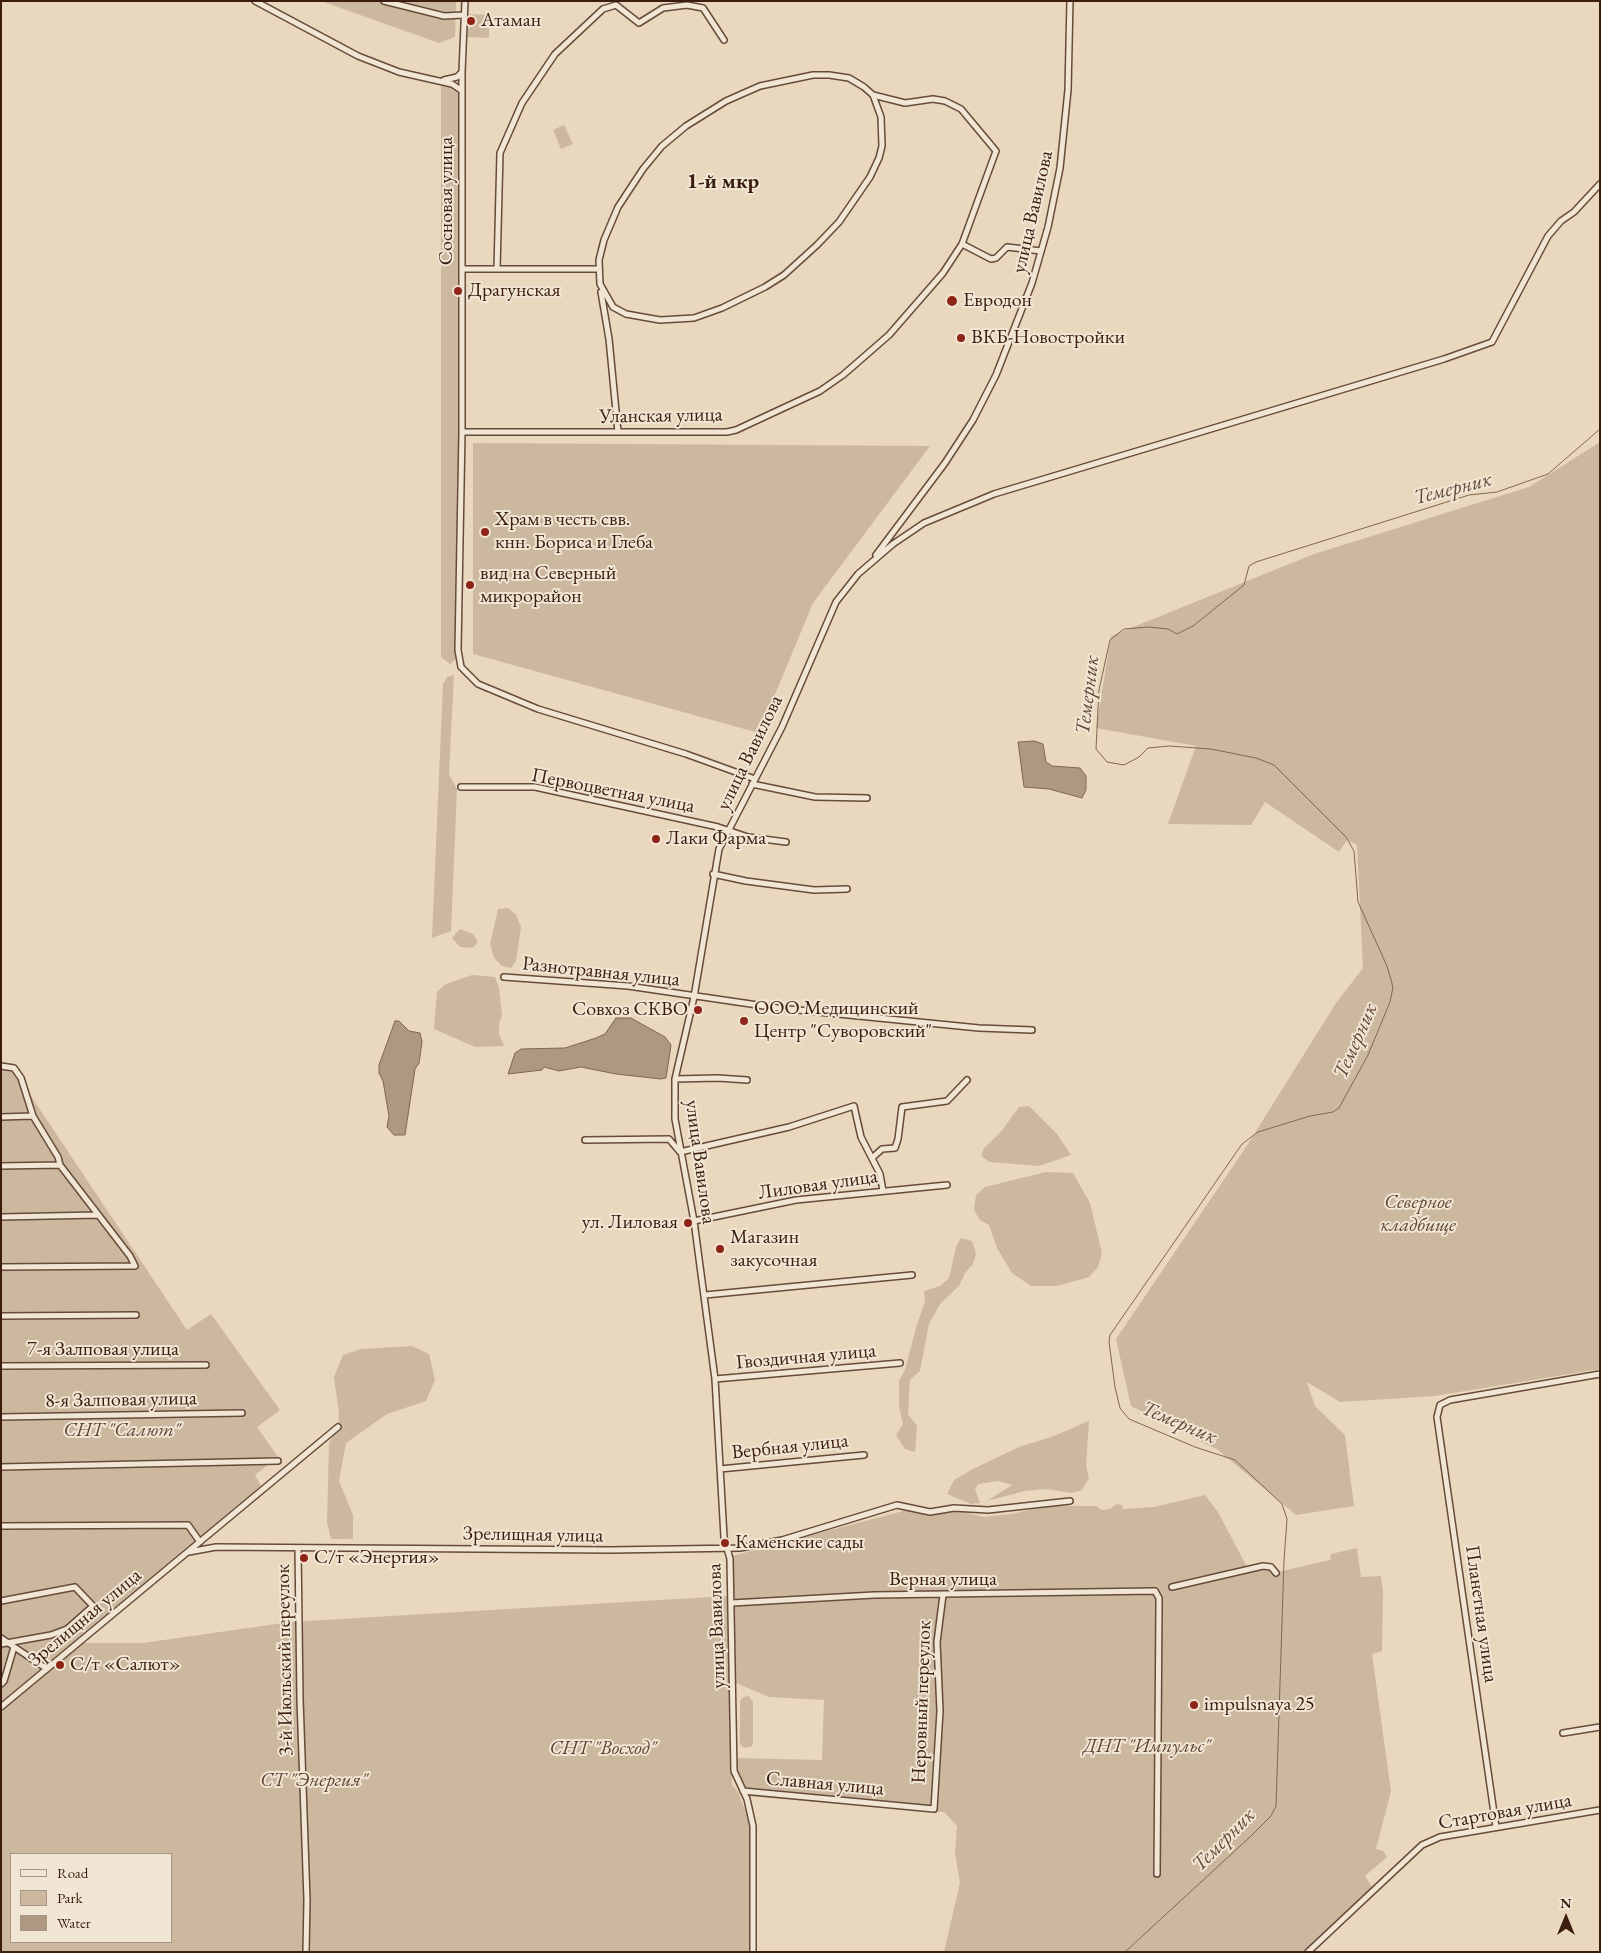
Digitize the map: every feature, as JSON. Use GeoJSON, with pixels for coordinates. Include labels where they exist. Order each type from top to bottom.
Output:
{"type":"FeatureCollection","features":[{"type":"Feature","properties":{"kind":"street"},"geometry":{"type":"LineString","coordinates":[[255,1],[358,56],[399,72],[452,84],[462,91]]}},
{"type":"Feature","properties":{"kind":"street"},"geometry":{"type":"LineString","coordinates":[[384,1],[444,16],[463,15]]}},
{"type":"Feature","properties":{"kind":"street","name":"Сосновая улица"},"geometry":{"type":"LineString","coordinates":[[465,1],[462,72],[462,432],[458,650],[461,667],[478,684],[538,709],[686,754],[754,782]]}},
{"type":"Feature","properties":{"kind":"street","name":"улица Вавилова"},"geometry":{"type":"LineString","coordinates":[[870,563],[917,502],[973,420],[996,375],[1016,328],[1041,251],[1060,168],[1065,129],[1070,1]]}},
{"type":"Feature","properties":{"kind":"street"},"geometry":{"type":"LineString","coordinates":[[497,269],[500,153],[522,102],[555,54],[603,9],[616,5],[639,24],[663,8],[687,5],[703,8],[724,40]]}},
{"type":"Feature","properties":{"kind":"street"},"geometry":{"type":"LineString","coordinates":[[441,81],[457,77],[462,72]]}},
{"type":"Feature","properties":{"kind":"street"},"geometry":{"type":"LineString","coordinates":[[600,284],[613,306],[626,314],[660,320],[699,316],[722,308],[765,287],[800,262],[839,222],[870,177],[882,146],[881,118],[873,96],[864,86],[849,78],[829,75],[813,75],[760,86],[712,109],[672,137],[634,182],[618,207],[608,229],[599,268],[600,284],[609,340],[618,432]]}},
{"type":"Feature","properties":{"kind":"street","name":"Уланская улица"},"geometry":{"type":"LineString","coordinates":[[462,432],[736,430],[820,391],[843,375],[889,335],[943,273],[962,244],[996,151],[961,109],[945,101],[933,99],[905,103],[873,96]]}},
{"type":"Feature","properties":{"kind":"street","name":"улица Вавилова"},"geometry":{"type":"LineString","coordinates":[[753,1952],[753,1826],[743,1791],[734,1771],[732,1602],[727,1548],[724,1537],[715,1379],[694,1221],[675,1119],[675,1079],[694,997],[713,874],[719,849],[782,727],[836,602],[858,574],[893,544],[924,523],[994,494],[1444,359],[1492,342],[1548,236],[1600,184]]}},
{"type":"Feature","properties":{"kind":"street"},"geometry":{"type":"LineString","coordinates":[[962,244],[991,259],[996,258],[1007,247],[1041,251]]}},
{"type":"Feature","properties":{"kind":"street"},"geometry":{"type":"LineString","coordinates":[[462,269],[599,268]]}},
{"type":"Feature","properties":{"kind":"street"},"geometry":{"type":"LineString","coordinates":[[754,782],[815,798],[867,798]]}},
{"type":"Feature","properties":{"kind":"street","name":"Первоцветная улица"},"geometry":{"type":"LineString","coordinates":[[461,787],[534,787],[718,827],[728,832],[748,837],[786,842]]}},
{"type":"Feature","properties":{"kind":"street"},"geometry":{"type":"LineString","coordinates":[[713,874],[746,881],[814,890],[847,889]]}},
{"type":"Feature","properties":{"kind":"street","name":"Разнотравная улица"},"geometry":{"type":"LineString","coordinates":[[504,977],[628,986],[694,997],[922,1022],[1032,1030]]}},
{"type":"Feature","properties":{"kind":"street"},"geometry":{"type":"LineString","coordinates":[[1,1066],[14,1068],[21,1078],[33,1116],[58,1157],[60,1165],[130,1256],[135,1266],[1,1267]]}},
{"type":"Feature","properties":{"kind":"street"},"geometry":{"type":"LineString","coordinates":[[675,1079],[718,1078],[747,1080]]}},
{"type":"Feature","properties":{"kind":"street"},"geometry":{"type":"LineString","coordinates":[[872,1158],[882,1149],[895,1148],[902,1107],[947,1101],[966,1080]]}},
{"type":"Feature","properties":{"kind":"street"},"geometry":{"type":"LineString","coordinates":[[585,1140],[669,1139],[680,1152],[789,1127],[854,1106],[861,1137],[880,1174],[883,1191]]}},
{"type":"Feature","properties":{"kind":"street"},"geometry":{"type":"LineString","coordinates":[[1,1117],[33,1116]]}},
{"type":"Feature","properties":{"kind":"street"},"geometry":{"type":"LineString","coordinates":[[1,1166],[60,1165]]}},
{"type":"Feature","properties":{"kind":"street","name":"Лиловая улица"},"geometry":{"type":"LineString","coordinates":[[694,1221],[796,1200],[947,1185]]}},
{"type":"Feature","properties":{"kind":"street"},"geometry":{"type":"LineString","coordinates":[[1,1216],[98,1215]]}},
{"type":"Feature","properties":{"kind":"street"},"geometry":{"type":"LineString","coordinates":[[705,1295],[912,1275]]}},
{"type":"Feature","properties":{"kind":"street"},"geometry":{"type":"LineString","coordinates":[[1,1316],[136,1314]]}},
{"type":"Feature","properties":{"kind":"street","name":"Гвоздичная улица"},"geometry":{"type":"LineString","coordinates":[[715,1379],[900,1363]]}},
{"type":"Feature","properties":{"kind":"street","name":"7-я Залповая улица"},"geometry":{"type":"LineString","coordinates":[[1,1366],[206,1365]]}},
{"type":"Feature","properties":{"kind":"street","name":"Планетная улица"},"geometry":{"type":"LineString","coordinates":[[1496,1827],[1437,1417],[1440,1405],[1450,1400],[1600,1374]]}},
{"type":"Feature","properties":{"kind":"street","name":"8-я Залповая улица"},"geometry":{"type":"LineString","coordinates":[[1,1417],[242,1413]]}},
{"type":"Feature","properties":{"kind":"street","name":"Зрелищная улица"},"geometry":{"type":"LineString","coordinates":[[1,1707],[338,1428]]}},
{"type":"Feature","properties":{"kind":"street","name":"Вербная улица"},"geometry":{"type":"LineString","coordinates":[[720,1469],[864,1455]]}},
{"type":"Feature","properties":{"kind":"street"},"geometry":{"type":"LineString","coordinates":[[1,1467],[278,1461]]}},
{"type":"Feature","properties":{"kind":"street","name":"Зрелищная улица"},"geometry":{"type":"LineString","coordinates":[[189,1552],[216,1547],[612,1550],[727,1548],[761,1545],[782,1540],[897,1505],[930,1512],[954,1508],[988,1510],[1070,1501]]}},
{"type":"Feature","properties":{"kind":"street"},"geometry":{"type":"LineString","coordinates":[[1,1526],[188,1525],[200,1542]]}},
{"type":"Feature","properties":{"kind":"street","name":"3-й Июльский переулок"},"geometry":{"type":"LineString","coordinates":[[298,1548],[300,1699],[307,1900],[306,1952]]}},
{"type":"Feature","properties":{"kind":"street"},"geometry":{"type":"LineString","coordinates":[[1172,1587],[1263,1566],[1271,1567],[1276,1573]]}},
{"type":"Feature","properties":{"kind":"street"},"geometry":{"type":"LineString","coordinates":[[1,1601],[74,1587],[93,1606],[67,1629],[51,1635],[1,1644]]}},
{"type":"Feature","properties":{"kind":"street","name":"Верная улица"},"geometry":{"type":"LineString","coordinates":[[732,1602],[874,1595],[1155,1591],[1159,1598],[1158,1874]]}},
{"type":"Feature","properties":{"kind":"street","name":"Неровный переулок"},"geometry":{"type":"LineString","coordinates":[[934,1809],[940,1711],[937,1642],[943,1595]]}},
{"type":"Feature","properties":{"kind":"street"},"geometry":{"type":"LineString","coordinates":[[1,1638],[48,1669]]}},
{"type":"Feature","properties":{"kind":"street"},"geometry":{"type":"LineString","coordinates":[[1,1684],[4,1681],[14,1647]]}},
{"type":"Feature","properties":{"kind":"street"},"geometry":{"type":"LineString","coordinates":[[1563,1733],[1600,1727]]}},
{"type":"Feature","properties":{"kind":"street","name":"Славная улица"},"geometry":{"type":"LineString","coordinates":[[743,1791],[934,1809]]}},
{"type":"Feature","properties":{"kind":"street","name":"Стартовая улица"},"geometry":{"type":"LineString","coordinates":[[1308,1952],[1422,1845],[1440,1837],[1600,1810]]}},
{"type":"Feature","properties":{"kind":"green space"},"geometry":{"type":"Polygon","coordinates":[[[321,1],[456,1],[455,37],[439,43],[321,1]]]}},
{"type":"Feature","properties":{"kind":"green space"},"geometry":{"type":"Polygon","coordinates":[[[469,14],[489,15],[489,38],[467,37],[466,30],[473,25],[473,18],[469,14]]]}},
{"type":"Feature","properties":{"kind":"green space"},"geometry":{"type":"Polygon","coordinates":[[[441,86],[458,88],[458,657],[450,664],[441,657],[441,86]]]}},
{"type":"Feature","properties":{"kind":"green space"},"geometry":{"type":"Polygon","coordinates":[[[564,125],[573,144],[561,149],[553,130],[564,125]]]}},
{"type":"Feature","properties":{"kind":"green space","name":"Северное кладбище"},"geometry":{"type":"Polygon","coordinates":[[[1600,442],[1600,1369],[1435,1396],[1340,1402],[1307,1382],[1315,1406],[1345,1435],[1354,1506],[1296,1515],[1218,1450],[1131,1406],[1116,1339],[1248,1144],[1336,1003],[1363,968],[1357,845],[1347,840],[1339,852],[1265,802],[1251,825],[1168,824],[1196,746],[1096,728],[1111,636],[1314,554],[1529,487],[1600,442]]]}},
{"type":"Feature","properties":{"kind":"green space"},"geometry":{"type":"Polygon","coordinates":[[[473,443],[930,446],[813,603],[759,733],[473,654],[473,443]]]}},
{"type":"Feature","properties":{"kind":"green space"},"geometry":{"type":"Polygon","coordinates":[[[454,675],[449,774],[457,789],[451,931],[432,938],[443,684],[447,677],[454,675]]]}},
{"type":"Feature","properties":{"kind":"green space"},"geometry":{"type":"Polygon","coordinates":[[[508,908],[516,915],[521,927],[516,961],[511,968],[502,966],[494,958],[490,944],[498,909],[508,908]]]}},
{"type":"Feature","properties":{"kind":"green space"},"geometry":{"type":"Polygon","coordinates":[[[460,929],[473,934],[478,942],[473,948],[460,947],[452,938],[460,929]]]}},
{"type":"Feature","properties":{"kind":"green space"},"geometry":{"type":"Polygon","coordinates":[[[472,975],[495,977],[499,988],[502,1016],[499,1024],[499,1034],[504,1046],[475,1047],[434,1029],[437,992],[446,984],[472,975]]]}},
{"type":"Feature","properties":{"kind":"green space","name":"СНТ \"Салют\""},"geometry":{"type":"Polygon","coordinates":[[[1,1068],[13,1069],[187,1330],[211,1314],[280,1410],[257,1427],[278,1457],[255,1475],[261,1486],[1,1704],[1,1068]]]}},
{"type":"Feature","properties":{"kind":"green space"},"geometry":{"type":"Polygon","coordinates":[[[1029,1106],[1057,1134],[1071,1155],[1039,1166],[990,1162],[981,1156],[984,1148],[1000,1133],[1019,1107],[1029,1106]]]}},
{"type":"Feature","properties":{"kind":"green space"},"geometry":{"type":"Polygon","coordinates":[[[1046,1172],[1073,1173],[1090,1203],[1102,1253],[1098,1267],[1089,1277],[1057,1286],[1031,1286],[1012,1273],[997,1248],[989,1225],[980,1220],[974,1210],[976,1195],[985,1187],[1046,1172]]]}},
{"type":"Feature","properties":{"kind":"green space"},"geometry":{"type":"Polygon","coordinates":[[[961,1238],[972,1241],[976,1254],[973,1264],[965,1273],[959,1286],[940,1304],[929,1324],[920,1371],[910,1380],[908,1414],[917,1426],[915,1452],[905,1449],[896,1435],[903,1424],[899,1407],[899,1381],[905,1370],[925,1302],[924,1291],[940,1286],[949,1278],[956,1247],[961,1238]]]}},
{"type":"Feature","properties":{"kind":"green space"},"geometry":{"type":"Polygon","coordinates":[[[412,1346],[429,1354],[435,1380],[426,1401],[387,1414],[346,1443],[339,1481],[353,1515],[353,1539],[331,1539],[327,1522],[329,1443],[338,1427],[339,1413],[334,1377],[343,1355],[361,1349],[412,1346]]]}},
{"type":"Feature","properties":{"kind":"green space"},"geometry":{"type":"Polygon","coordinates":[[[1089,1421],[1086,1466],[1089,1478],[1082,1490],[1071,1493],[1046,1489],[1025,1491],[987,1501],[1012,1485],[998,1481],[978,1484],[975,1489],[980,1503],[971,1504],[947,1494],[954,1480],[973,1469],[1019,1447],[1054,1436],[1089,1421]]]}},
{"type":"Feature","properties":{"kind":"green space","name":"ДНТ \"Импульс\""},"geometry":{"type":"Polygon","coordinates":[[[1205,1495],[1218,1512],[1249,1571],[1271,1568],[1278,1572],[1330,1560],[1331,1554],[1357,1548],[1361,1577],[1381,1576],[1383,1592],[1382,1651],[1372,1654],[1391,1791],[1376,1849],[1383,1851],[1387,1857],[1365,1876],[1372,1887],[1302,1952],[944,1952],[960,1883],[955,1853],[957,1826],[944,1812],[745,1796],[736,1782],[736,1758],[822,1760],[824,1700],[769,1697],[736,1683],[732,1556],[907,1510],[923,1514],[960,1511],[983,1517],[1012,1514],[1047,1506],[1096,1506],[1102,1510],[1110,1509],[1117,1504],[1122,1505],[1123,1509],[1154,1507],[1205,1495]]]}},
{"type":"Feature","properties":{"kind":"green space"},"geometry":{"type":"Polygon","coordinates":[[[727,1596],[732,1785],[738,1792],[749,1820],[752,1952],[1,1952],[1,1709],[84,1643],[143,1643],[290,1622],[727,1596]]]}},
{"type":"Feature","properties":{"kind":"green space"},"geometry":{"type":"Polygon","coordinates":[[[749,1696],[753,1702],[753,1744],[751,1747],[744,1748],[740,1744],[740,1701],[743,1697],[749,1696]]]}},
{"type":"Feature","properties":{"kind":"water"},"geometry":{"type":"Polygon","coordinates":[[[1034,741],[1043,744],[1046,762],[1052,766],[1080,768],[1086,776],[1086,790],[1082,798],[1049,789],[1024,787],[1018,742],[1034,741]]]}},
{"type":"Feature","properties":{"kind":"water"},"geometry":{"type":"Polygon","coordinates":[[[616,1018],[631,1018],[665,1037],[671,1045],[666,1078],[616,1074],[581,1067],[559,1071],[544,1067],[542,1070],[508,1074],[515,1053],[521,1049],[565,1048],[596,1038],[605,1034],[616,1018]]]}},
{"type":"Feature","properties":{"kind":"water"},"geometry":{"type":"Polygon","coordinates":[[[395,1021],[399,1021],[409,1031],[420,1033],[422,1042],[419,1063],[415,1069],[405,1135],[394,1135],[387,1127],[389,1116],[383,1081],[379,1073],[379,1065],[395,1021]]]}},
{"type":"Feature","properties":{"kind":"waterway","name":"Темерник"},"geometry":{"type":"LineString","coordinates":[[1125,1952],[1251,1836],[1271,1816],[1276,1806],[1287,1519],[1282,1504],[1235,1460],[1195,1447],[1129,1419],[1120,1408],[1115,1387],[1109,1342],[1110,1335],[1242,1144],[1258,1132],[1310,1116],[1333,1112],[1339,1108],[1368,1055],[1390,1002],[1393,987],[1387,966],[1358,902],[1354,851],[1346,837],[1274,765],[1256,758],[1211,749],[1169,746],[1148,748],[1139,757],[1124,765],[1107,762],[1096,749],[1099,690],[1110,640],[1124,629],[1148,627],[1168,629],[1177,634],[1193,626],[1244,585],[1249,566],[1256,562],[1469,495],[1497,492],[1548,474],[1600,429]]}},
{"type":"Feature","properties":{"kind":"place","name":"Атаман"},"geometry":{"type":"Point","coordinates":[471,21]}},
{"type":"Feature","properties":{"kind":"place","name":"Драгунская"},"geometry":{"type":"Point","coordinates":[458,291]}},
{"type":"Feature","properties":{"kind":"place","name":"Евродон"},"geometry":{"type":"Point","coordinates":[952,301]}},
{"type":"Feature","properties":{"kind":"place","name":"ВКБ-Новостройки"},"geometry":{"type":"Point","coordinates":[961,338]}},
{"type":"Feature","properties":{"kind":"place","name":"Храм в честь свв. кнн. Бориса и Глеба"},"geometry":{"type":"Point","coordinates":[485,532]}},
{"type":"Feature","properties":{"kind":"place","name":"вид на Северный микрорайон"},"geometry":{"type":"Point","coordinates":[470,585]}},
{"type":"Feature","properties":{"kind":"place","name":"Лаки Фарма"},"geometry":{"type":"Point","coordinates":[656,839]}},
{"type":"Feature","properties":{"kind":"place","name":"Совхоз СКВО"},"geometry":{"type":"Point","coordinates":[698,1010]}},
{"type":"Feature","properties":{"kind":"place","name":"ООО Медицинский Центр \"Суворовский\""},"geometry":{"type":"Point","coordinates":[744,1021]}},
{"type":"Feature","properties":{"kind":"place","name":"ул. Лиловая"},"geometry":{"type":"Point","coordinates":[688,1223]}},
{"type":"Feature","properties":{"kind":"place","name":"Магазин закусочная"},"geometry":{"type":"Point","coordinates":[720,1249]}},
{"type":"Feature","properties":{"kind":"place","name":"Каменские сады"},"geometry":{"type":"Point","coordinates":[725,1543]}},
{"type":"Feature","properties":{"kind":"place","name":"С/т «Энергия»"},"geometry":{"type":"Point","coordinates":[304,1558]}},
{"type":"Feature","properties":{"kind":"place","name":"С/т «Салют»"},"geometry":{"type":"Point","coordinates":[60,1665]}},
{"type":"Feature","properties":{"kind":"place","name":"impulsnaya 25"},"geometry":{"type":"Point","coordinates":[1194,1705]}},
{"type":"Feature","properties":{"kind":"district","name":"1-й мкр"},"geometry":{"type":"Point","coordinates":[723,182]}},
{"type":"Feature","properties":{"kind":"park label","name":"СНТ \"Восход\""},"geometry":{"type":"Point","coordinates":[603,1749]}},
{"type":"Feature","properties":{"kind":"park label","name":"СТ \"Энергия\""},"geometry":{"type":"Point","coordinates":[314,1781]}}]}
